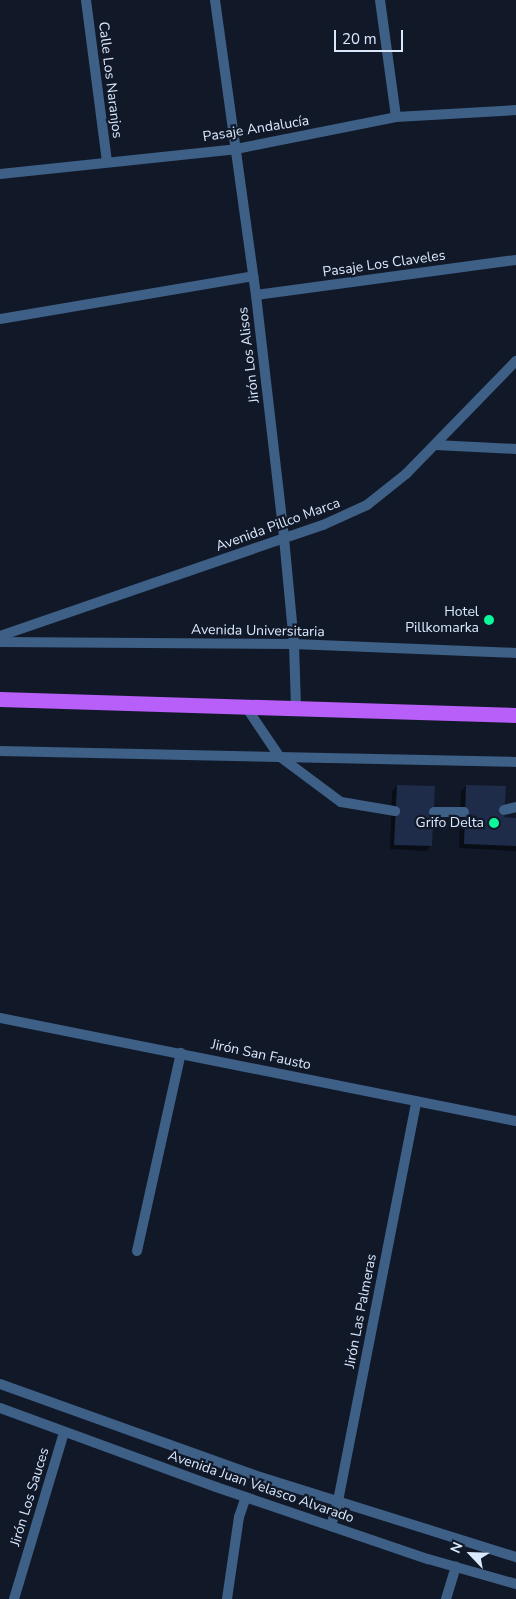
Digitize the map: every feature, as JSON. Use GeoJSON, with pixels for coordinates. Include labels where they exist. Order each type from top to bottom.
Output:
{"type":"FeatureCollection","features":[{"type":"Feature","properties":{"kind":"highway"},"geometry":{"type":"LineString","coordinates":[[0,699],[246,708],[516,714]]}},
{"type":"Feature","properties":{"kind":"street","name":"Calle Los Naranjos"},"geometry":{"type":"LineString","coordinates":[[86,0],[107,162]]}},
{"type":"Feature","properties":{"kind":"street","name":"Jirón Los Alisos"},"geometry":{"type":"LineString","coordinates":[[216,0],[256,295],[284,538],[294,644],[296,709]]}},
{"type":"Feature","properties":{"kind":"street"},"geometry":{"type":"LineString","coordinates":[[380,0],[396,118]]}},
{"type":"Feature","properties":{"kind":"street","name":"Pasaje Andalucía"},"geometry":{"type":"LineString","coordinates":[[0,174],[236,148],[396,118],[516,110]]}},
{"type":"Feature","properties":{"kind":"street","name":"Pasaje Los Claveles"},"geometry":{"type":"LineString","coordinates":[[256,295],[516,260]]}},
{"type":"Feature","properties":{"kind":"street"},"geometry":{"type":"LineString","coordinates":[[0,319],[253,276]]}},
{"type":"Feature","properties":{"kind":"street","name":"Avenida Pillco Marca"},"geometry":{"type":"LineString","coordinates":[[0,636],[323,525],[367,505],[406,474],[516,361]]}},
{"type":"Feature","properties":{"kind":"street"},"geometry":{"type":"LineString","coordinates":[[435,445],[516,449]]}},
{"type":"Feature","properties":{"kind":"street","name":"Avenida Universitaria"},"geometry":{"type":"LineString","coordinates":[[0,642],[294,644],[516,653]]}},
{"type":"Feature","properties":{"kind":"street"},"geometry":{"type":"LineString","coordinates":[[246,708],[279,756],[341,802],[396,811]]}},
{"type":"Feature","properties":{"kind":"street"},"geometry":{"type":"LineString","coordinates":[[0,751],[516,762]]}},
{"type":"Feature","properties":{"kind":"street"},"geometry":{"type":"LineString","coordinates":[[504,810],[516,808]]}},
{"type":"Feature","properties":{"kind":"street"},"geometry":{"type":"LineString","coordinates":[[434,812],[464,812]]}},
{"type":"Feature","properties":{"kind":"street","name":"Jirón San Fausto"},"geometry":{"type":"LineString","coordinates":[[0,1018],[516,1121]]}},
{"type":"Feature","properties":{"kind":"street"},"geometry":{"type":"LineString","coordinates":[[137,1251],[181,1053]]}},
{"type":"Feature","properties":{"kind":"street","name":"Jirón Las Palmeras"},"geometry":{"type":"LineString","coordinates":[[331,1526],[338,1501],[416,1102]]}},
{"type":"Feature","properties":{"kind":"street","name":"Avenida Juan Velasco Alvarado"},"geometry":{"type":"LineString","coordinates":[[0,1384],[254,1475],[516,1557]]}},
{"type":"Feature","properties":{"kind":"street","name":"Avenida Juan Velasco Alvarado"},"geometry":{"type":"LineString","coordinates":[[0,1408],[331,1526],[456,1567],[516,1584]]}},
{"type":"Feature","properties":{"kind":"street","name":"Jirón Los Sauces"},"geometry":{"type":"LineString","coordinates":[[14,1599],[64,1432]]}},
{"type":"Feature","properties":{"kind":"street"},"geometry":{"type":"LineString","coordinates":[[227,1599],[239,1516],[246,1497]]}},
{"type":"Feature","properties":{"kind":"street"},"geometry":{"type":"LineString","coordinates":[[446,1599],[456,1567]]}},
{"type":"Feature","properties":{"kind":"building"},"geometry":{"type":"Polygon","coordinates":[[[397,785],[435,786],[432,846],[394,845],[397,785]]]}},
{"type":"Feature","properties":{"kind":"building"},"geometry":{"type":"Polygon","coordinates":[[[466,785],[506,786],[504,817],[516,818],[516,846],[464,844],[466,785]]]}},
{"type":"Feature","properties":{"kind":"place","name":"Hotel Pillkomarka"},"geometry":{"type":"Point","coordinates":[489,620]}},
{"type":"Feature","properties":{"kind":"place","name":"Grifo Delta"},"geometry":{"type":"Point","coordinates":[494,823]}}]}
